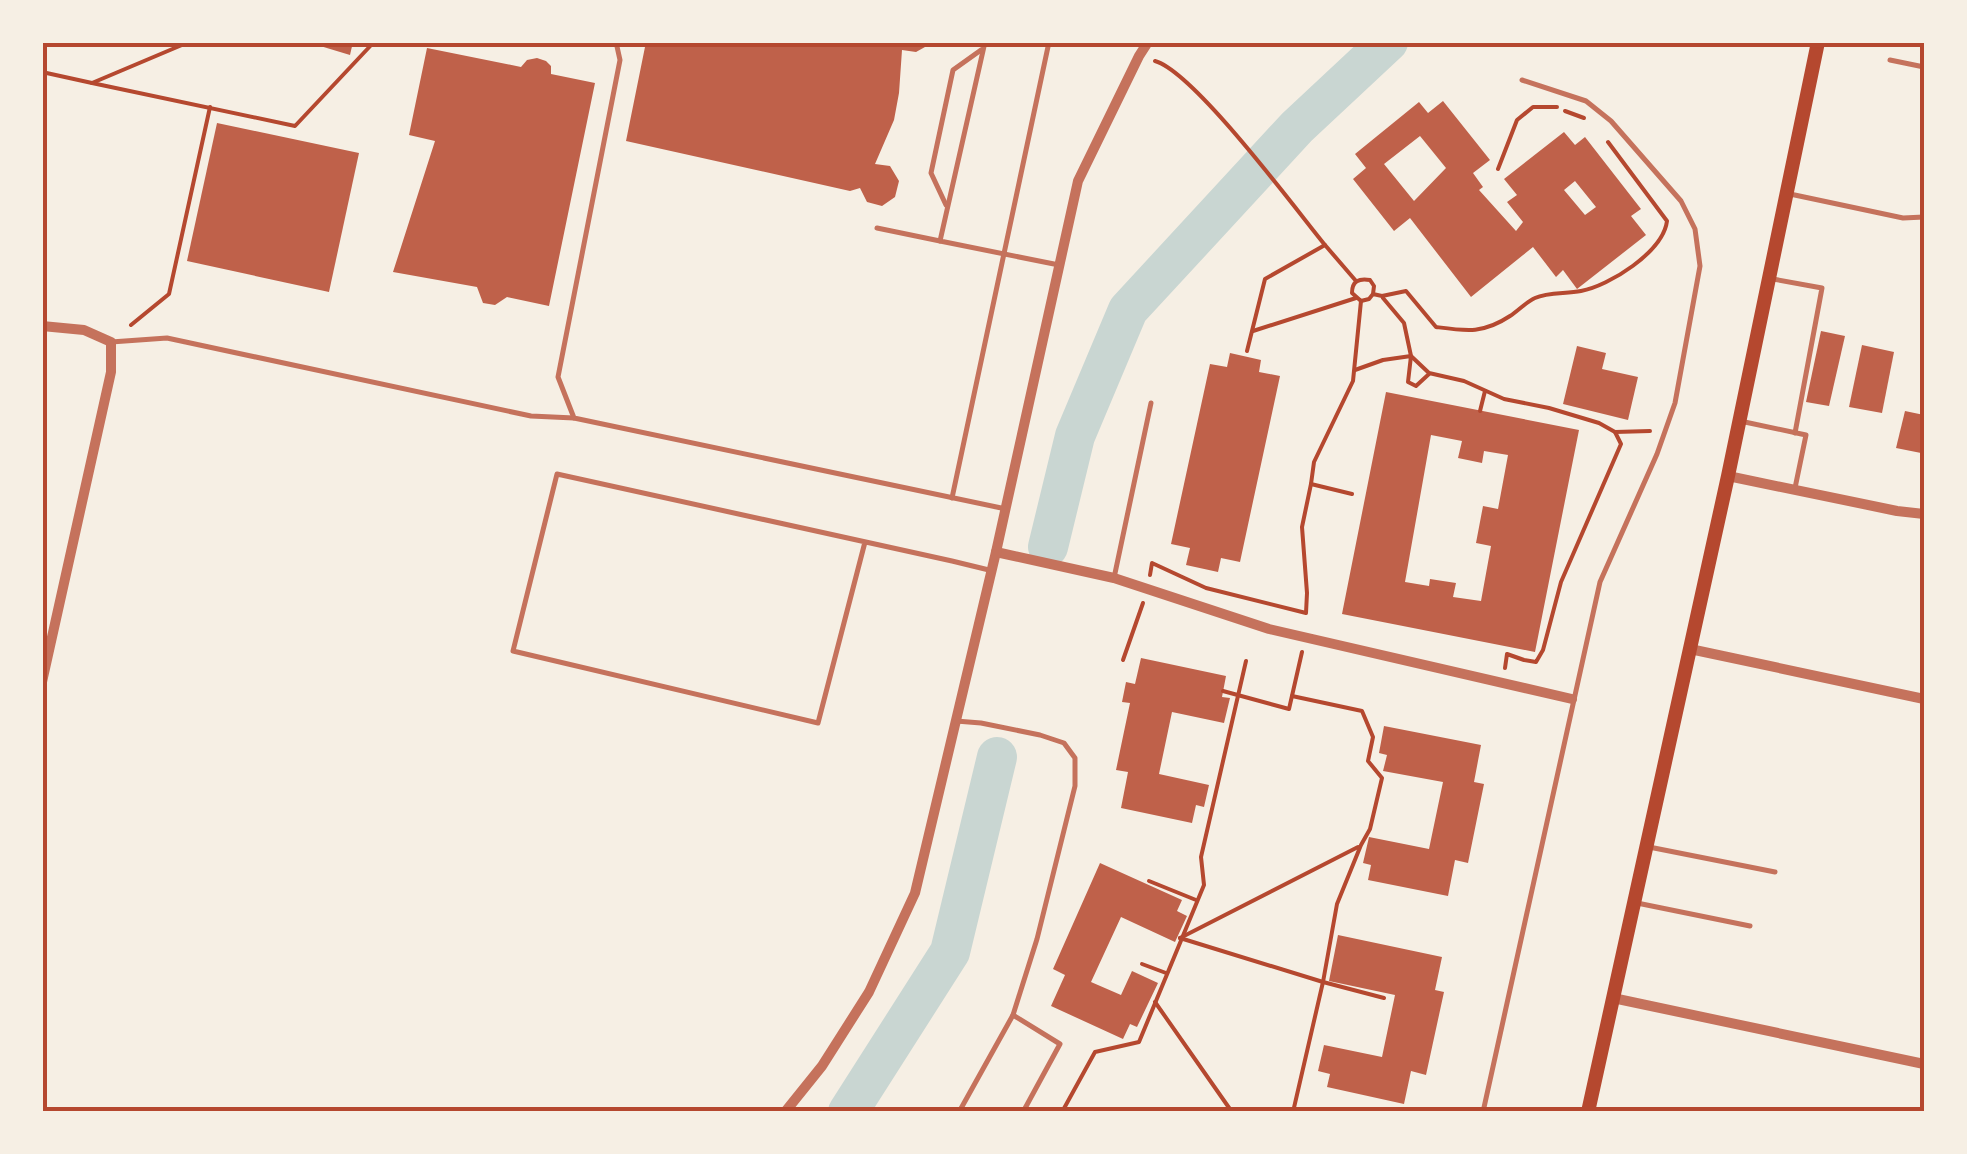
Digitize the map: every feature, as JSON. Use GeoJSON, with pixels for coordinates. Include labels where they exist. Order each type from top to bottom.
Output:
{"type":"FeatureCollection","features":[{"type":"Feature","properties":{"kind":"main road"},"geometry":{"type":"LineString","coordinates":[[1588,1112],[1728,476],[1818,42]]}},
{"type":"Feature","properties":{"kind":"street"},"geometry":{"type":"LineString","coordinates":[[785,1112],[822,1066],[869,992],[915,893],[1006,509],[1078,181],[1145,43]]}},
{"type":"Feature","properties":{"kind":"street"},"geometry":{"type":"LineString","coordinates":[[42,326],[84,330],[112,342],[111,372],[42,682]]}},
{"type":"Feature","properties":{"kind":"street"},"geometry":{"type":"LineString","coordinates":[[1728,476],[1924,514]]}},
{"type":"Feature","properties":{"kind":"street"},"geometry":{"type":"LineString","coordinates":[[996,552],[1114,578],[1269,629],[1572,699]]}},
{"type":"Feature","properties":{"kind":"street"},"geometry":{"type":"LineString","coordinates":[[1690,649],[1924,699]]}},
{"type":"Feature","properties":{"kind":"street"},"geometry":{"type":"LineString","coordinates":[[1612,998],[1924,1064]]}},
{"type":"Feature","properties":{"kind":"lane"},"geometry":{"type":"LineString","coordinates":[[574,418],[558,378],[620,60],[616,42]]}},
{"type":"Feature","properties":{"kind":"lane"},"geometry":{"type":"LineString","coordinates":[[952,498],[1049,42]]}},
{"type":"Feature","properties":{"kind":"lane"},"geometry":{"type":"LineString","coordinates":[[940,241],[984,46]]}},
{"type":"Feature","properties":{"kind":"lane"},"geometry":{"type":"LineString","coordinates":[[948,208],[931,174],[953,70],[984,46]]}},
{"type":"Feature","properties":{"kind":"lane"},"geometry":{"type":"LineString","coordinates":[[1890,60],[1924,67]]}},
{"type":"Feature","properties":{"kind":"lane"},"geometry":{"type":"LineString","coordinates":[[1483,1112],[1600,582],[1675,403],[1700,266],[1695,229],[1681,202],[1611,121],[1586,101],[1522,80]]}},
{"type":"Feature","properties":{"kind":"lane"},"geometry":{"type":"LineString","coordinates":[[1787,193],[1903,218],[1924,217]]}},
{"type":"Feature","properties":{"kind":"lane"},"geometry":{"type":"LineString","coordinates":[[877,228],[1059,265]]}},
{"type":"Feature","properties":{"kind":"lane"},"geometry":{"type":"LineString","coordinates":[[1769,278],[1822,288],[1795,432]]}},
{"type":"Feature","properties":{"kind":"lane"},"geometry":{"type":"LineString","coordinates":[[112,342],[167,338],[531,416],[574,418],[1006,509]]}},
{"type":"Feature","properties":{"kind":"lane"},"geometry":{"type":"LineString","coordinates":[[1114,578],[1151,403]]}},
{"type":"Feature","properties":{"kind":"lane"},"geometry":{"type":"LineString","coordinates":[[1739,420],[1806,435],[1795,488]]}},
{"type":"Feature","properties":{"kind":"lane"},"geometry":{"type":"LineString","coordinates":[[865,542],[818,723],[513,651],[557,474],[992,570]]}},
{"type":"Feature","properties":{"kind":"lane"},"geometry":{"type":"LineString","coordinates":[[956,721],[1064,742],[1074,758],[1075,786],[1013,1015],[959,1112]]}},
{"type":"Feature","properties":{"kind":"lane"},"geometry":{"type":"LineString","coordinates":[[1646,847],[1775,872]]}},
{"type":"Feature","properties":{"kind":"lane"},"geometry":{"type":"LineString","coordinates":[[1634,903],[1750,926]]}},
{"type":"Feature","properties":{"kind":"lane"},"geometry":{"type":"LineString","coordinates":[[1013,1015],[1060,1044],[1023,1112]]}},
{"type":"Feature","properties":{"kind":"path"},"geometry":{"type":"LineString","coordinates":[[92,83],[189,42]]}},
{"type":"Feature","properties":{"kind":"path"},"geometry":{"type":"LineString","coordinates":[[42,72],[295,126],[374,42]]}},
{"type":"Feature","properties":{"kind":"path"},"geometry":{"type":"LineString","coordinates":[[1139,56],[1162,63],[1191,85],[1356,281]]}},
{"type":"Feature","properties":{"kind":"path"},"geometry":{"type":"LineString","coordinates":[[128,328],[169,294],[210,107]]}},
{"type":"Feature","properties":{"kind":"path"},"geometry":{"type":"LineString","coordinates":[[1498,169],[1516,120],[1533,108],[1556,107],[1594,123]]}},
{"type":"Feature","properties":{"kind":"path"},"geometry":{"type":"LineString","coordinates":[[1373,294],[1406,292],[1436,327],[1468,331],[1488,329],[1534,298],[1607,284],[1656,246],[1667,221],[1605,137]]}},
{"type":"Feature","properties":{"kind":"path"},"geometry":{"type":"LineString","coordinates":[[1247,351],[1265,279],[1324,245]]}},
{"type":"Feature","properties":{"kind":"path"},"geometry":{"type":"LineString","coordinates":[[1252,331],[1359,299],[1369,299],[1374,286],[1362,278],[1356,281],[1352,292],[1359,299],[1353,381],[1314,462],[1302,527],[1306,613]]}},
{"type":"Feature","properties":{"kind":"path"},"geometry":{"type":"LineString","coordinates":[[1382,296],[1404,323],[1411,356],[1408,382],[1416,386],[1429,373]]}},
{"type":"Feature","properties":{"kind":"path"},"geometry":{"type":"LineString","coordinates":[[1411,356],[1429,373],[1464,380],[1504,399],[1598,423],[1615,432],[1665,431]]}},
{"type":"Feature","properties":{"kind":"path"},"geometry":{"type":"LineString","coordinates":[[1355,370],[1411,356]]}},
{"type":"Feature","properties":{"kind":"path"},"geometry":{"type":"LineString","coordinates":[[1480,410],[1485,390]]}},
{"type":"Feature","properties":{"kind":"path"},"geometry":{"type":"LineString","coordinates":[[1505,668],[1507,654],[1536,662],[1544,650],[1561,582],[1620,444],[1615,432]]}},
{"type":"Feature","properties":{"kind":"path"},"geometry":{"type":"LineString","coordinates":[[1310,484],[1352,494]]}},
{"type":"Feature","properties":{"kind":"path"},"geometry":{"type":"LineString","coordinates":[[1223,690],[1289,709],[1302,648]]}},
{"type":"Feature","properties":{"kind":"path"},"geometry":{"type":"LineString","coordinates":[[1062,1112],[1095,1052],[1139,1042],[1204,885],[1202,857],[1246,662]]}},
{"type":"Feature","properties":{"kind":"path"},"geometry":{"type":"LineString","coordinates":[[1292,696],[1362,711],[1373,737],[1368,761],[1382,778],[1370,829],[1338,904],[1293,1112]]}},
{"type":"Feature","properties":{"kind":"path"},"geometry":{"type":"LineString","coordinates":[[1180,938],[1361,846]]}},
{"type":"Feature","properties":{"kind":"path"},"geometry":{"type":"LineString","coordinates":[[1149,881],[1196,900]]}},
{"type":"Feature","properties":{"kind":"path"},"geometry":{"type":"LineString","coordinates":[[1180,938],[1384,998]]}},
{"type":"Feature","properties":{"kind":"path"},"geometry":{"type":"LineString","coordinates":[[1142,964],[1166,973]]}},
{"type":"Feature","properties":{"kind":"path"},"geometry":{"type":"LineString","coordinates":[[1155,1002],[1232,1112]]}},
{"type":"Feature","properties":{"kind":"building"},"geometry":{"type":"Polygon","coordinates":[[[307,42],[353,42],[350,55],[307,42]]]}},
{"type":"Feature","properties":{"kind":"building"},"geometry":{"type":"Polygon","coordinates":[[[646,42],[926,42],[916,52],[902,50],[894,120],[875,164],[890,166],[899,181],[895,197],[882,206],[867,202],[860,188],[850,191],[626,141],[646,42]]]}},
{"type":"Feature","properties":{"kind":"building"},"geometry":{"type":"Polygon","coordinates":[[[427,48],[521,67],[527,60],[537,58],[551,66],[551,74],[595,83],[549,306],[507,297],[495,305],[483,303],[477,287],[393,272],[435,141],[409,135],[427,48]]]}},
{"type":"Feature","properties":{"kind":"building"},"geometry":{"type":"Polygon","coordinates":[[[1443,101],[1490,160],[1473,173],[1483,187],[1479,190],[1516,231],[1523,222],[1507,202],[1517,195],[1504,179],[1564,132],[1575,145],[1585,137],[1641,209],[1631,216],[1646,235],[1577,289],[1563,270],[1556,277],[1533,247],[1471,297],[1410,218],[1394,231],[1353,179],[1366,168],[1355,154],[1419,102],[1428,113],[1443,101]],[[1420,136],[1384,164],[1414,201],[1446,168],[1420,136]],[[1575,181],[1564,190],[1585,215],[1596,207],[1575,181]]]}},
{"type":"Feature","properties":{"kind":"building"},"geometry":{"type":"Polygon","coordinates":[[[217,123],[359,153],[329,292],[187,261],[217,123]]]}},
{"type":"Feature","properties":{"kind":"building"},"geometry":{"type":"Polygon","coordinates":[[[1821,331],[1845,336],[1829,406],[1806,402],[1821,331]]]}},
{"type":"Feature","properties":{"kind":"building"},"geometry":{"type":"Polygon","coordinates":[[[1862,345],[1894,352],[1882,413],[1849,407],[1862,345]]]}},
{"type":"Feature","properties":{"kind":"building"},"geometry":{"type":"Polygon","coordinates":[[[1577,346],[1606,353],[1602,369],[1638,377],[1628,420],[1563,404],[1577,346]]]}},
{"type":"Feature","properties":{"kind":"building"},"geometry":{"type":"Polygon","coordinates":[[[1230,353],[1261,360],[1259,372],[1280,376],[1240,562],[1221,558],[1218,572],[1186,565],[1190,548],[1171,544],[1210,364],[1227,367],[1230,353]]]}},
{"type":"Feature","properties":{"kind":"building"},"geometry":{"type":"Polygon","coordinates":[[[1386,392],[1579,430],[1535,652],[1342,614],[1386,392]],[[1431,435],[1405,582],[1429,586],[1430,579],[1456,583],[1453,597],[1481,601],[1491,546],[1476,543],[1483,506],[1498,509],[1508,455],[1484,451],[1482,463],[1458,458],[1462,441],[1431,435]]]}},
{"type":"Feature","properties":{"kind":"building"},"geometry":{"type":"Polygon","coordinates":[[[1905,411],[1924,415],[1921,453],[1896,448],[1905,411]]]}},
{"type":"Feature","properties":{"kind":"building"},"geometry":{"type":"Polygon","coordinates":[[[1141,658],[1226,676],[1222,697],[1230,698],[1224,723],[1172,712],[1159,774],[1209,785],[1204,807],[1196,805],[1192,823],[1121,808],[1128,772],[1116,770],[1130,703],[1122,702],[1126,682],[1135,684],[1141,658]]]}},
{"type":"Feature","properties":{"kind":"building"},"geometry":{"type":"Polygon","coordinates":[[[1384,726],[1481,745],[1474,782],[1484,784],[1468,863],[1455,860],[1448,896],[1368,880],[1371,865],[1363,863],[1369,837],[1429,849],[1443,782],[1383,771],[1387,755],[1379,753],[1384,726]]]}},
{"type":"Feature","properties":{"kind":"building"},"geometry":{"type":"Polygon","coordinates":[[[1100,863],[1182,900],[1177,911],[1187,916],[1175,942],[1121,917],[1091,982],[1121,995],[1132,971],[1158,983],[1137,1027],[1130,1024],[1123,1039],[1051,1006],[1065,975],[1053,969],[1100,863]]]}},
{"type":"Feature","properties":{"kind":"building"},"geometry":{"type":"Polygon","coordinates":[[[1338,935],[1442,957],[1435,990],[1444,992],[1426,1075],[1411,1071],[1404,1104],[1327,1087],[1330,1074],[1318,1071],[1324,1045],[1382,1057],[1395,995],[1329,981],[1338,935]]]}},
{"type":"Feature","properties":{"kind":"waterway"},"geometry":{"type":"LineString","coordinates":[[1048,547],[1075,436],[1128,310],[1297,127],[1388,42]]}},
{"type":"Feature","properties":{"kind":"waterway"},"geometry":{"type":"LineString","coordinates":[[848,1112],[950,952],[997,757]]}}]}
